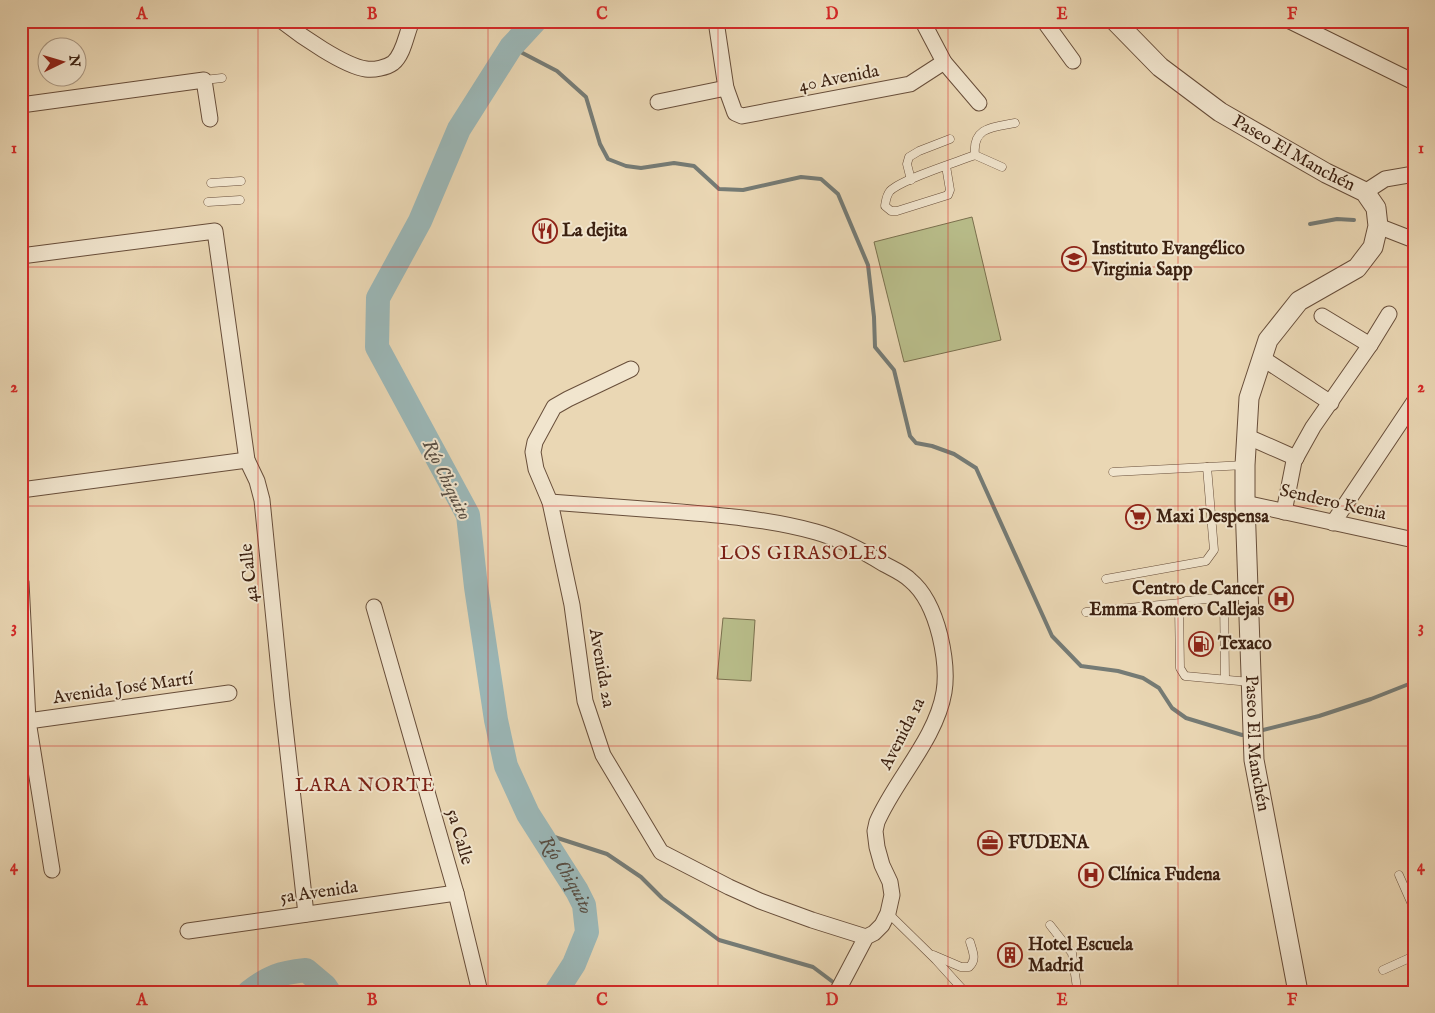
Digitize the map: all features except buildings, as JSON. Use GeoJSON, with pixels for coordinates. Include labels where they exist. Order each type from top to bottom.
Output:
{"type":"FeatureCollection","features":[{"type":"Feature","properties":{"kind":"street"},"geometry":{"type":"LineString","coordinates":[[282,21],[304,38],[355,66],[368,69],[381,68],[393,63],[402,49],[408,25]]}},
{"type":"Feature","properties":{"kind":"street"},"geometry":{"type":"LineString","coordinates":[[302,21],[304,38]]}},
{"type":"Feature","properties":{"kind":"street"},"geometry":{"type":"LineString","coordinates":[[658,102],[726,88],[716,21]]}},
{"type":"Feature","properties":{"kind":"street"},"geometry":{"type":"LineString","coordinates":[[1044,21],[1073,61]]}},
{"type":"Feature","properties":{"kind":"street","name":"Paseo El Manchén"},"geometry":{"type":"LineString","coordinates":[[1115,21],[1160,67],[1220,112],[1319,169],[1366,192],[1376,208],[1378,226],[1372,247],[1357,268],[1310,308],[1268,340],[1249,398],[1244,465],[1254,760],[1298,992]]}},
{"type":"Feature","properties":{"kind":"street"},"geometry":{"type":"LineString","coordinates":[[1290,21],[1414,82]]}},
{"type":"Feature","properties":{"kind":"street"},"geometry":{"type":"LineString","coordinates":[[924,24],[944,62],[979,103]]}},
{"type":"Feature","properties":{"kind":"street","name":"40 Avenida"},"geometry":{"type":"LineString","coordinates":[[726,88],[735,113],[742,116],[910,84],[944,62]]}},
{"type":"Feature","properties":{"kind":"street"},"geometry":{"type":"LineString","coordinates":[[21,104],[204,80],[210,119]]}},
{"type":"Feature","properties":{"kind":"street"},"geometry":{"type":"LineString","coordinates":[[1366,192],[1385,179],[1414,174]]}},
{"type":"Feature","properties":{"kind":"street"},"geometry":{"type":"LineString","coordinates":[[1378,226],[1412,237]]}},
{"type":"Feature","properties":{"kind":"street","name":"4a Calle"},"geometry":{"type":"LineString","coordinates":[[21,256],[215,231],[247,460],[257,481],[262,500],[306,914]]}},
{"type":"Feature","properties":{"kind":"street"},"geometry":{"type":"LineString","coordinates":[[1310,308],[1370,345]]}},
{"type":"Feature","properties":{"kind":"street"},"geometry":{"type":"LineString","coordinates":[[1284,512],[1296,458],[1313,427],[1370,345],[1389,314]]}},
{"type":"Feature","properties":{"kind":"street"},"geometry":{"type":"LineString","coordinates":[[1262,358],[1330,403]]}},
{"type":"Feature","properties":{"kind":"street","name":"Avenida 2a"},"geometry":{"type":"LineString","coordinates":[[631,369],[554,407],[535,442],[533,452],[536,469],[550,502],[572,605],[585,701],[603,755],[661,852],[760,901],[866,937]]}},
{"type":"Feature","properties":{"kind":"street"},"geometry":{"type":"LineString","coordinates":[[1333,523],[1414,402]]}},
{"type":"Feature","properties":{"kind":"street"},"geometry":{"type":"LineString","coordinates":[[1246,436],[1296,458]]}},
{"type":"Feature","properties":{"kind":"street"},"geometry":{"type":"LineString","coordinates":[[21,490],[247,460]]}},
{"type":"Feature","properties":{"kind":"street","name":"Avenida 1a"},"geometry":{"type":"LineString","coordinates":[[550,502],[723,515],[817,532],[857,548],[910,579],[920,590],[936,620],[942,646],[945,678],[944,692],[935,718],[912,763],[877,822],[877,847],[882,865],[890,882],[892,895],[888,913]]}},
{"type":"Feature","properties":{"kind":"street","name":"Sendero Kenia"},"geometry":{"type":"LineString","coordinates":[[1245,503],[1333,523],[1412,536]]}},
{"type":"Feature","properties":{"kind":"street"},"geometry":{"type":"LineString","coordinates":[[21,582],[25,722],[52,870]]}},
{"type":"Feature","properties":{"kind":"street","name":"5a Calle"},"geometry":{"type":"LineString","coordinates":[[374,607],[456,892],[480,992]]}},
{"type":"Feature","properties":{"kind":"street","name":"Avenida José Martí"},"geometry":{"type":"LineString","coordinates":[[25,722],[229,693]]}},
{"type":"Feature","properties":{"kind":"street","name":"5a Avenida"},"geometry":{"type":"LineString","coordinates":[[188,932],[456,892]]}},
{"type":"Feature","properties":{"kind":"street"},"geometry":{"type":"LineString","coordinates":[[841,985],[866,937],[878,929],[888,913]]}},
{"type":"Feature","properties":{"kind":"lane"},"geometry":{"type":"LineString","coordinates":[[204,80],[222,78]]}},
{"type":"Feature","properties":{"kind":"lane"},"geometry":{"type":"LineString","coordinates":[[975,155],[974,144],[977,137],[984,131],[990,127],[1015,123]]}},
{"type":"Feature","properties":{"kind":"lane"},"geometry":{"type":"LineString","coordinates":[[911,180],[907,164],[909,157],[950,139]]}},
{"type":"Feature","properties":{"kind":"lane"},"geometry":{"type":"LineString","coordinates":[[946,166],[950,190],[948,194],[897,210],[891,211],[885,206],[886,198],[893,189],[911,180],[946,166],[975,155],[1002,167]]}},
{"type":"Feature","properties":{"kind":"lane"},"geometry":{"type":"LineString","coordinates":[[211,183],[241,181]]}},
{"type":"Feature","properties":{"kind":"lane"},"geometry":{"type":"LineString","coordinates":[[208,202],[240,200]]}},
{"type":"Feature","properties":{"kind":"lane"},"geometry":{"type":"LineString","coordinates":[[1113,472],[1244,465]]}},
{"type":"Feature","properties":{"kind":"lane"},"geometry":{"type":"LineString","coordinates":[[1106,579],[1206,561],[1214,550],[1207,467]]}},
{"type":"Feature","properties":{"kind":"lane"},"geometry":{"type":"LineString","coordinates":[[1086,612],[1248,595]]}},
{"type":"Feature","properties":{"kind":"lane"},"geometry":{"type":"LineString","coordinates":[[1224,598],[1225,680]]}},
{"type":"Feature","properties":{"kind":"lane"},"geometry":{"type":"LineString","coordinates":[[1182,603],[1179,607],[1180,668],[1182,673],[1185,676],[1251,682]]}},
{"type":"Feature","properties":{"kind":"lane"},"geometry":{"type":"LineString","coordinates":[[1399,875],[1414,909]]}},
{"type":"Feature","properties":{"kind":"lane"},"geometry":{"type":"LineString","coordinates":[[888,913],[965,992]]}},
{"type":"Feature","properties":{"kind":"lane"},"geometry":{"type":"LineString","coordinates":[[1050,925],[1072,953],[1076,992]]}},
{"type":"Feature","properties":{"kind":"lane"},"geometry":{"type":"LineString","coordinates":[[929,953],[961,967],[968,967],[973,964],[974,957],[970,942]]}},
{"type":"Feature","properties":{"kind":"lane"},"geometry":{"type":"LineString","coordinates":[[1383,970],[1414,956]]}},
{"type":"Feature","properties":{"kind":"green space"},"geometry":{"type":"Polygon","coordinates":[[[972,217],[1001,340],[904,362],[874,242],[972,217]]]}},
{"type":"Feature","properties":{"kind":"green space"},"geometry":{"type":"Polygon","coordinates":[[[723,618],[755,620],[751,681],[717,679],[723,618]]]}},
{"type":"Feature","properties":{"kind":"waterway","name":"Río Chiquito"},"geometry":{"type":"LineString","coordinates":[[535,21],[511,47],[459,129],[420,221],[378,298],[377,347],[468,515],[476,587],[496,720],[506,766],[528,814],[584,905],[587,932],[574,964],[556,992]]}},
{"type":"Feature","properties":{"kind":"waterway"},"geometry":{"type":"LineString","coordinates":[[511,47],[557,71],[586,97],[600,144],[608,159],[626,166],[641,168],[674,163],[694,166],[719,189],[743,190],[801,177],[821,179],[838,194],[868,265],[874,317],[875,347],[894,370],[910,436],[916,443],[932,446],[954,454],[976,468],[1052,636],[1081,666],[1118,671],[1143,678],[1159,688],[1172,708],[1186,718],[1242,735],[1247,734]]}},
{"type":"Feature","properties":{"kind":"waterway"},"geometry":{"type":"LineString","coordinates":[[1310,224],[1337,219],[1354,220]]}},
{"type":"Feature","properties":{"kind":"waterway"},"geometry":{"type":"LineString","coordinates":[[1259,731],[1319,716],[1371,699],[1414,682]]}},
{"type":"Feature","properties":{"kind":"waterway"},"geometry":{"type":"LineString","coordinates":[[539,832],[607,854],[641,877],[662,898],[719,940],[813,967],[837,985]]}},
{"type":"Feature","properties":{"kind":"waterway","name":"Río Chiquito"},"geometry":{"type":"LineString","coordinates":[[249,992],[275,976],[306,970],[325,986],[329,992]]}},
{"type":"Feature","properties":{"kind":"place","name":"La dejita"},"geometry":{"type":"Point","coordinates":[545,231]}},
{"type":"Feature","properties":{"kind":"place","name":"Instituto Evangélico Virginia Sapp"},"geometry":{"type":"Point","coordinates":[1074,259]}},
{"type":"Feature","properties":{"kind":"place","name":"Maxi Despensa"},"geometry":{"type":"Point","coordinates":[1138,517]}},
{"type":"Feature","properties":{"kind":"place","name":"Centro de Cancer Emma Romero Callejas"},"geometry":{"type":"Point","coordinates":[1281,599]}},
{"type":"Feature","properties":{"kind":"place","name":"Texaco"},"geometry":{"type":"Point","coordinates":[1201,644]}},
{"type":"Feature","properties":{"kind":"place","name":"FUDENA"},"geometry":{"type":"Point","coordinates":[990,843]}},
{"type":"Feature","properties":{"kind":"place","name":"Clínica Fudena"},"geometry":{"type":"Point","coordinates":[1091,875]}},
{"type":"Feature","properties":{"kind":"place","name":"Hotel Escuela Madrid"},"geometry":{"type":"Point","coordinates":[1010,955]}},
{"type":"Feature","properties":{"kind":"district","name":"LOS GIRASOLES"},"geometry":{"type":"Point","coordinates":[804,554]}},
{"type":"Feature","properties":{"kind":"district","name":"LARA NORTE"},"geometry":{"type":"Point","coordinates":[365,786]}}]}
